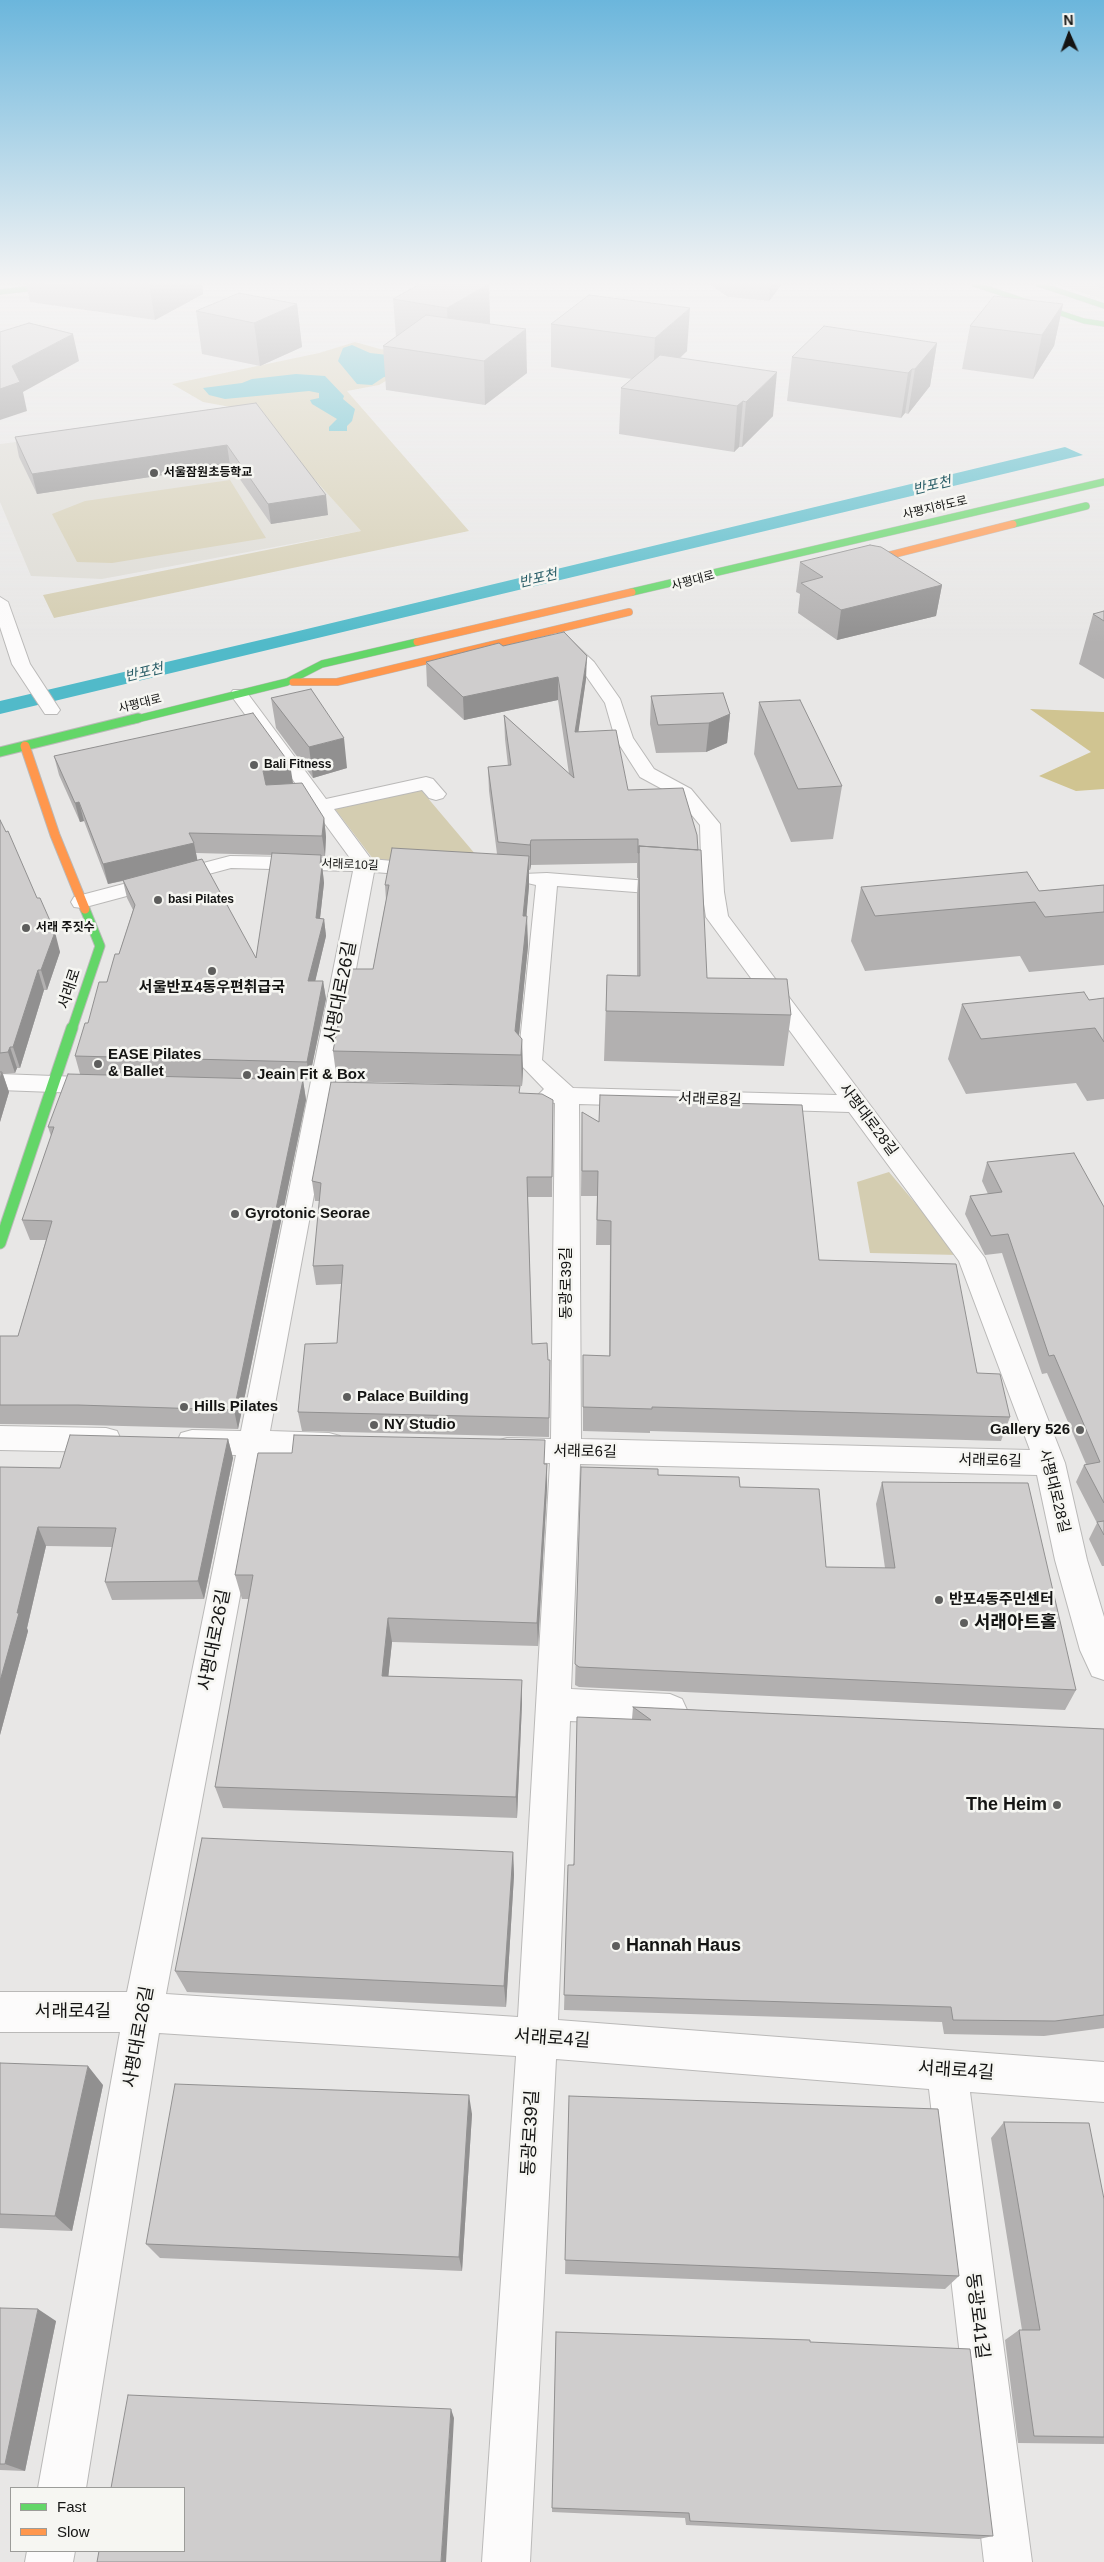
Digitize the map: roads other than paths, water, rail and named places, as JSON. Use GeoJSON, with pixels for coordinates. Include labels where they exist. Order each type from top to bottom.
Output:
{"type":"FeatureCollection","features":[{"type":"Feature","properties":{"kind":"main road","name":"사평지하도로"},"geometry":{"type":"LineString","coordinates":[[772,561],[1104,482]]}},
{"type":"Feature","properties":{"kind":"main road","name":"사평지하도로"},"geometry":{"type":"LineString","coordinates":[[1094,503],[863,562],[844,558],[1104,491]]}},
{"type":"Feature","properties":{"kind":"main road"},"geometry":{"type":"LineString","coordinates":[[902,517],[999,494]]}},
{"type":"Feature","properties":{"kind":"main road"},"geometry":{"type":"LineString","coordinates":[[772,561],[796,541]]}},
{"type":"Feature","properties":{"kind":"main road","name":"사평대로"},"geometry":{"type":"LineString","coordinates":[[0,752],[287,682],[322,664],[772,561]]}},
{"type":"Feature","properties":{"kind":"main road","name":"사평대로"},"geometry":{"type":"LineString","coordinates":[[287,682],[337,682],[552,632],[645,608]]}},
{"type":"Feature","properties":{"kind":"main road","name":"서래로"},"geometry":{"type":"LineString","coordinates":[[0,1243],[100,946],[55,835],[25,746]]}},
{"type":"Feature","properties":{"kind":"street"},"geometry":{"type":"LineString","coordinates":[[0,602],[21,664],[50,710]]}},
{"type":"Feature","properties":{"kind":"street","name":"사평대로28길"},"geometry":{"type":"LineString","coordinates":[[552,632],[588,666],[614,702],[624,738],[646,773],[684,793],[710,824],[713,892],[717,917],[971,1258],[1050,1463],[1071,1560],[1097,1650],[1104,1666]]}},
{"type":"Feature","properties":{"kind":"street"},"geometry":{"type":"LineString","coordinates":[[240,694],[365,865]]}},
{"type":"Feature","properties":{"kind":"street"},"geometry":{"type":"LineString","coordinates":[[321,806],[426,783],[436,794]]}},
{"type":"Feature","properties":{"kind":"street","name":"서래로10길"},"geometry":{"type":"LineString","coordinates":[[82,902],[230,862],[365,865],[442,871]]}},
{"type":"Feature","properties":{"kind":"street","name":"사평대로26길"},"geometry":{"type":"LineString","coordinates":[[62,2487],[143,2012],[365,865]]}},
{"type":"Feature","properties":{"kind":"street"},"geometry":{"type":"LineString","coordinates":[[509,876],[713,892]]}},
{"type":"Feature","properties":{"kind":"street"},"geometry":{"type":"LineString","coordinates":[[547,879],[530,1062],[567,1096]]}},
{"type":"Feature","properties":{"kind":"street"},"geometry":{"type":"LineString","coordinates":[[0,1082],[104,1085]]}},
{"type":"Feature","properties":{"kind":"street","name":"서래로8길"},"geometry":{"type":"LineString","coordinates":[[528,1095],[856,1104]]}},
{"type":"Feature","properties":{"kind":"street","name":"동광로39길"},"geometry":{"type":"LineString","coordinates":[[506,2562],[537,2038],[566,1451],[567,1096]]}},
{"type":"Feature","properties":{"kind":"street"},"geometry":{"type":"LineString","coordinates":[[0,1438],[136,1441]]}},
{"type":"Feature","properties":{"kind":"street"},"geometry":{"type":"LineString","coordinates":[[165,1442],[360,1446]]}},
{"type":"Feature","properties":{"kind":"street","name":"서래로6길"},"geometry":{"type":"LineString","coordinates":[[478,1449],[1050,1463]]}},
{"type":"Feature","properties":{"kind":"street"},"geometry":{"type":"LineString","coordinates":[[552,1704],[700,1711]]}},
{"type":"Feature","properties":{"kind":"street","name":"서래로4길"},"geometry":{"type":"LineString","coordinates":[[0,2012],[143,2012],[537,2038],[1104,2082]]}},
{"type":"Feature","properties":{"kind":"street","name":"동광로41길"},"geometry":{"type":"LineString","coordinates":[[947,2071],[1008,2562]]}},
{"type":"Feature","properties":{"kind":"water"},"geometry":{"type":"Polygon","coordinates":[[[312,404],[348,404],[355,409],[352,421],[347,426],[347,431],[329,431],[329,427],[337,419],[312,404]]]}},
{"type":"Feature","properties":{"kind":"water","name":"반포천"},"geometry":{"type":"Polygon","coordinates":[[[1065,447],[1083,455],[0,714],[0,701],[1065,447]]]}},
{"type":"Feature","properties":{"kind":"place","name":"서울잠원초등학교"},"geometry":{"type":"Point","coordinates":[154,473]}},
{"type":"Feature","properties":{"kind":"place","name":"Bali Fitness"},"geometry":{"type":"Point","coordinates":[254,765]}},
{"type":"Feature","properties":{"kind":"place","name":"basi Pilates"},"geometry":{"type":"Point","coordinates":[158,900]}},
{"type":"Feature","properties":{"kind":"place","name":"서래 주짓수"},"geometry":{"type":"Point","coordinates":[26,928]}},
{"type":"Feature","properties":{"kind":"place","name":"서울반포4동우편취급국"},"geometry":{"type":"Point","coordinates":[212,971]}},
{"type":"Feature","properties":{"kind":"place","name":"EASE Pilates & Ballet"},"geometry":{"type":"Point","coordinates":[98,1064]}},
{"type":"Feature","properties":{"kind":"place","name":"Jeain Fit & Box"},"geometry":{"type":"Point","coordinates":[247,1075]}},
{"type":"Feature","properties":{"kind":"place","name":"Gyrotonic Seorae"},"geometry":{"type":"Point","coordinates":[235,1214]}},
{"type":"Feature","properties":{"kind":"place","name":"Palace Building"},"geometry":{"type":"Point","coordinates":[347,1397]}},
{"type":"Feature","properties":{"kind":"place","name":"Hills Pilates"},"geometry":{"type":"Point","coordinates":[184,1407]}},
{"type":"Feature","properties":{"kind":"place","name":"NY Studio"},"geometry":{"type":"Point","coordinates":[374,1425]}},
{"type":"Feature","properties":{"kind":"place","name":"Gallery 526"},"geometry":{"type":"Point","coordinates":[1080,1430]}},
{"type":"Feature","properties":{"kind":"place","name":"반포4동주민센터"},"geometry":{"type":"Point","coordinates":[939,1600]}},
{"type":"Feature","properties":{"kind":"place","name":"서래아트홀"},"geometry":{"type":"Point","coordinates":[964,1623]}},
{"type":"Feature","properties":{"kind":"place","name":"The Heim"},"geometry":{"type":"Point","coordinates":[1057,1805]}},
{"type":"Feature","properties":{"kind":"place","name":"Hannah Haus"},"geometry":{"type":"Point","coordinates":[616,1946]}}]}
